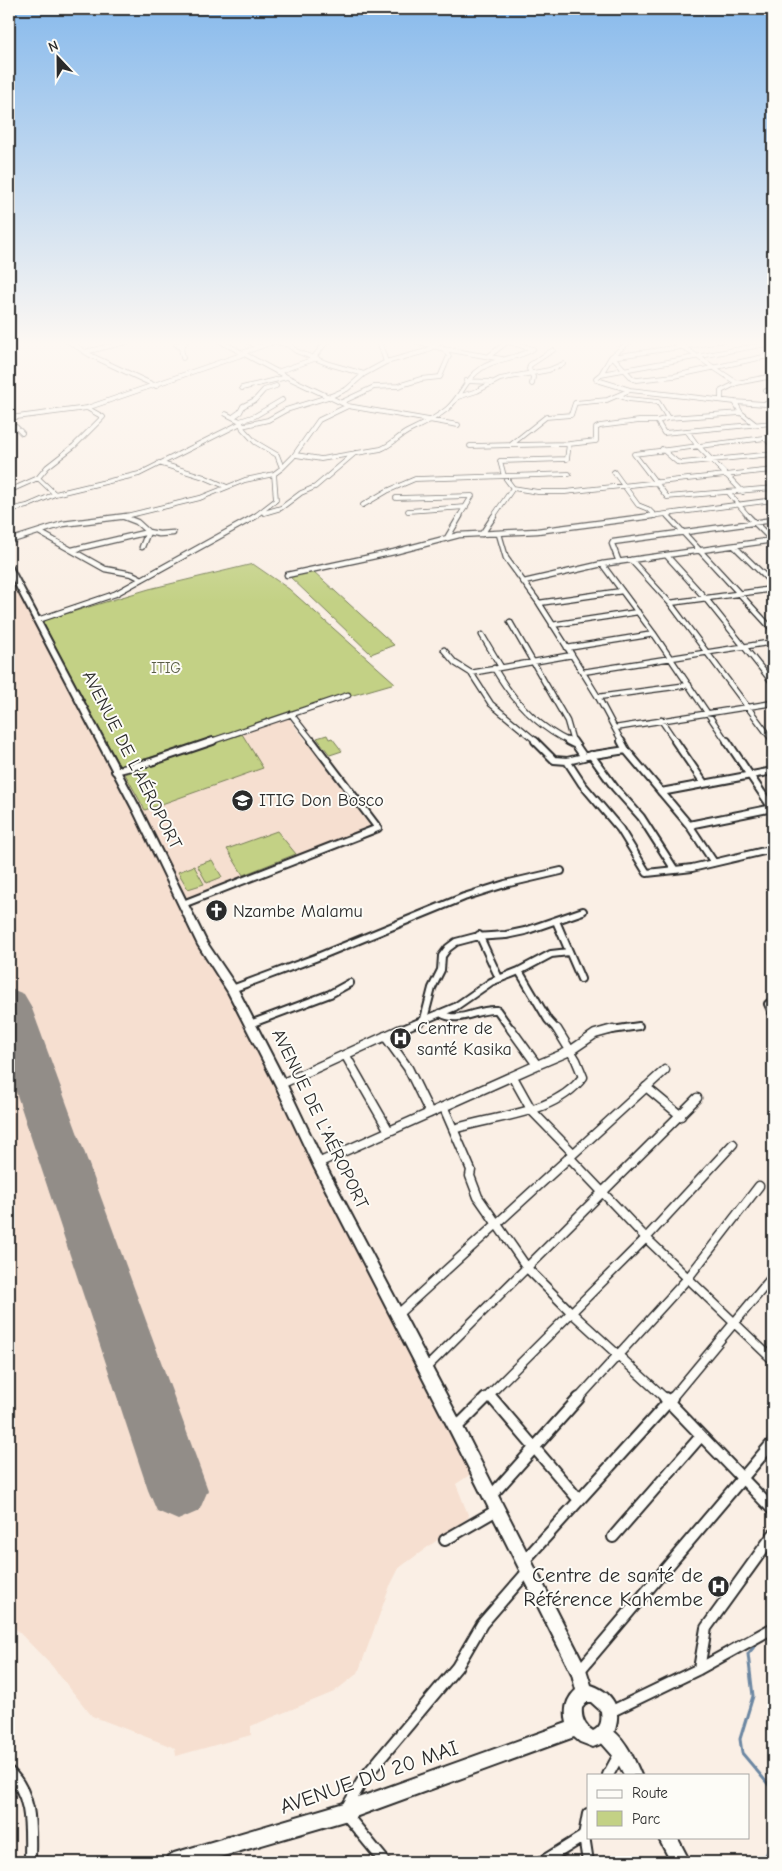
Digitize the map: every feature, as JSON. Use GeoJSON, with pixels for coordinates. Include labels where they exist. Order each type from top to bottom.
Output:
{"type":"FeatureCollection","features":[{"type":"Feature","properties":{"kind":"main road","name":"AVENUE DE L'AÉROPORT"},"geometry":{"type":"LineString","coordinates":[[9,567],[116,771],[203,945],[232,989],[281,1084],[318,1164],[456,1428],[579,1672],[585,1694]]}},
{"type":"Feature","properties":{"kind":"main road"},"geometry":{"type":"LineString","coordinates":[[585,1694],[597,1695],[602,1699],[609,1712],[609,1724],[605,1734],[600,1738],[587,1738],[577,1728],[573,1716],[574,1705],[585,1694]]}},
{"type":"Feature","properties":{"kind":"main road","name":"AVENUE DU 20 MAI"},"geometry":{"type":"LineString","coordinates":[[174,1862],[344,1812],[577,1728]]}},
{"type":"Feature","properties":{"kind":"main road"},"geometry":{"type":"LineString","coordinates":[[605,1734],[621,1752],[632,1774]]}},
{"type":"Feature","properties":{"kind":"main road"},"geometry":{"type":"LineString","coordinates":[[668,1838],[681,1862]]}},
{"type":"Feature","properties":{"kind":"street"},"geometry":{"type":"LineString","coordinates":[[17,428],[22,433]]}},
{"type":"Feature","properties":{"kind":"street"},"geometry":{"type":"LineString","coordinates":[[11,490],[38,478],[47,467],[74,446],[92,428]]}},
{"type":"Feature","properties":{"kind":"street"},"geometry":{"type":"LineString","coordinates":[[9,510],[36,503],[56,494],[135,476],[230,428]]}},
{"type":"Feature","properties":{"kind":"street"},"geometry":{"type":"LineString","coordinates":[[243,428],[254,442],[279,457],[282,468]]}},
{"type":"Feature","properties":{"kind":"street"},"geometry":{"type":"LineString","coordinates":[[9,541],[67,523],[123,517],[200,498],[245,480],[274,474],[296,454],[313,428]]}},
{"type":"Feature","properties":{"kind":"street"},"geometry":{"type":"LineString","coordinates":[[296,454],[320,458],[381,449],[416,428]]}},
{"type":"Feature","properties":{"kind":"street"},"geometry":{"type":"LineString","coordinates":[[512,444],[532,428]]}},
{"type":"Feature","properties":{"kind":"street"},"geometry":{"type":"LineString","coordinates":[[470,446],[569,444],[596,441],[596,428]]}},
{"type":"Feature","properties":{"kind":"street"},"geometry":{"type":"LineString","coordinates":[[661,428],[664,433],[718,428]]}},
{"type":"Feature","properties":{"kind":"street"},"geometry":{"type":"LineString","coordinates":[[687,432],[697,445],[743,492]]}},
{"type":"Feature","properties":{"kind":"street"},"geometry":{"type":"LineString","coordinates":[[765,438],[773,446]]}},
{"type":"Feature","properties":{"kind":"street"},"geometry":{"type":"LineString","coordinates":[[773,438],[662,449],[634,454],[669,498],[773,488]]}},
{"type":"Feature","properties":{"kind":"street"},"geometry":{"type":"LineString","coordinates":[[569,444],[567,459],[500,461],[504,476],[513,488],[552,492],[773,470]]}},
{"type":"Feature","properties":{"kind":"street"},"geometry":{"type":"LineString","coordinates":[[662,449],[679,463],[773,454]]}},
{"type":"Feature","properties":{"kind":"street"},"geometry":{"type":"LineString","coordinates":[[258,514],[281,508],[301,493],[315,487],[356,452]]}},
{"type":"Feature","properties":{"kind":"street"},"geometry":{"type":"LineString","coordinates":[[159,463],[204,477],[227,487]]}},
{"type":"Feature","properties":{"kind":"street"},"geometry":{"type":"LineString","coordinates":[[614,472],[638,505],[648,509],[654,516]]}},
{"type":"Feature","properties":{"kind":"street"},"geometry":{"type":"LineString","coordinates":[[38,620],[107,598],[258,514],[276,500],[274,474]]}},
{"type":"Feature","properties":{"kind":"street"},"geometry":{"type":"LineString","coordinates":[[363,506],[387,490],[416,479],[569,474]]}},
{"type":"Feature","properties":{"kind":"street"},"geometry":{"type":"LineString","coordinates":[[38,478],[56,494]]}},
{"type":"Feature","properties":{"kind":"street"},"geometry":{"type":"LineString","coordinates":[[482,534],[513,488]]}},
{"type":"Feature","properties":{"kind":"street"},"geometry":{"type":"LineString","coordinates":[[730,493],[754,523],[773,540]]}},
{"type":"Feature","properties":{"kind":"street"},"geometry":{"type":"LineString","coordinates":[[396,498],[472,496],[447,538]]}},
{"type":"Feature","properties":{"kind":"street"},"geometry":{"type":"LineString","coordinates":[[287,575],[394,552],[447,538],[537,531],[773,500]]}},
{"type":"Feature","properties":{"kind":"street"},"geometry":{"type":"LineString","coordinates":[[408,512],[466,507]]}},
{"type":"Feature","properties":{"kind":"street"},"geometry":{"type":"LineString","coordinates":[[667,515],[698,551],[743,594],[773,630]]}},
{"type":"Feature","properties":{"kind":"street"},"geometry":{"type":"LineString","coordinates":[[123,517],[137,522],[148,532]]}},
{"type":"Feature","properties":{"kind":"street"},"geometry":{"type":"LineString","coordinates":[[619,562],[612,543],[773,520]]}},
{"type":"Feature","properties":{"kind":"street"},"geometry":{"type":"LineString","coordinates":[[39,532],[105,568],[132,574],[142,579]]}},
{"type":"Feature","properties":{"kind":"street"},"geometry":{"type":"LineString","coordinates":[[142,547],[148,532]]}},
{"type":"Feature","properties":{"kind":"street"},"geometry":{"type":"LineString","coordinates":[[72,550],[148,532],[159,534],[173,533]]}},
{"type":"Feature","properties":{"kind":"street"},"geometry":{"type":"LineString","coordinates":[[499,534],[506,558],[539,602],[568,648],[598,697],[626,750],[689,825],[713,861]]}},
{"type":"Feature","properties":{"kind":"street"},"geometry":{"type":"LineString","coordinates":[[524,582],[602,564],[773,540]]}},
{"type":"Feature","properties":{"kind":"street"},"geometry":{"type":"LineString","coordinates":[[734,546],[773,584]]}},
{"type":"Feature","properties":{"kind":"street"},"geometry":{"type":"LineString","coordinates":[[667,556],[706,599],[773,683]]}},
{"type":"Feature","properties":{"kind":"street"},"geometry":{"type":"LineString","coordinates":[[631,560],[670,603],[773,742]]}},
{"type":"Feature","properties":{"kind":"street"},"geometry":{"type":"LineString","coordinates":[[602,564],[654,634],[772,808],[689,825]]}},
{"type":"Feature","properties":{"kind":"street"},"geometry":{"type":"LineString","coordinates":[[670,603],[773,589]]}},
{"type":"Feature","properties":{"kind":"street"},"geometry":{"type":"LineString","coordinates":[[539,602],[622,591]]}},
{"type":"Feature","properties":{"kind":"street"},"geometry":{"type":"LineString","coordinates":[[552,625],[638,612]]}},
{"type":"Feature","properties":{"kind":"street"},"geometry":{"type":"LineString","coordinates":[[510,622],[567,721],[574,744],[584,756]]}},
{"type":"Feature","properties":{"kind":"street"},"geometry":{"type":"LineString","coordinates":[[568,648],[654,634]]}},
{"type":"Feature","properties":{"kind":"street"},"geometry":{"type":"LineString","coordinates":[[482,635],[501,667]]}},
{"type":"Feature","properties":{"kind":"street"},"geometry":{"type":"LineString","coordinates":[[583,672],[669,656],[773,642]]}},
{"type":"Feature","properties":{"kind":"street"},"geometry":{"type":"LineString","coordinates":[[444,650],[455,663],[471,673],[491,704],[539,744],[554,760],[567,761],[584,756],[626,750]]}},
{"type":"Feature","properties":{"kind":"street"},"geometry":{"type":"LineString","coordinates":[[471,673],[532,660],[572,655]]}},
{"type":"Feature","properties":{"kind":"street"},"geometry":{"type":"LineString","coordinates":[[494,668],[511,695],[554,734],[574,744]]}},
{"type":"Feature","properties":{"kind":"street"},"geometry":{"type":"LineString","coordinates":[[598,697],[689,685]]}},
{"type":"Feature","properties":{"kind":"street"},"geometry":{"type":"LineString","coordinates":[[116,771],[151,762],[348,695]]}},
{"type":"Feature","properties":{"kind":"street"},"geometry":{"type":"LineString","coordinates":[[615,728],[773,703]]}},
{"type":"Feature","properties":{"kind":"street"},"geometry":{"type":"LineString","coordinates":[[183,904],[378,828],[291,714]]}},
{"type":"Feature","properties":{"kind":"street"},"geometry":{"type":"LineString","coordinates":[[661,720],[704,784]]}},
{"type":"Feature","properties":{"kind":"street"},"geometry":{"type":"LineString","coordinates":[[591,755],[615,788],[641,817],[675,870]]}},
{"type":"Feature","properties":{"kind":"street"},"geometry":{"type":"LineString","coordinates":[[567,761],[582,784],[620,829],[647,873],[692,868],[713,861],[773,848]]}},
{"type":"Feature","properties":{"kind":"street"},"geometry":{"type":"LineString","coordinates":[[661,792],[773,771]]}},
{"type":"Feature","properties":{"kind":"street"},"geometry":{"type":"LineString","coordinates":[[232,989],[293,968],[451,901],[498,886],[561,871]]}},
{"type":"Feature","properties":{"kind":"street"},"geometry":{"type":"LineString","coordinates":[[424,1019],[432,988],[442,970],[441,960],[444,952],[452,945],[479,935],[513,934],[556,921],[583,910]]}},
{"type":"Feature","properties":{"kind":"street"},"geometry":{"type":"LineString","coordinates":[[556,921],[581,979]]}},
{"type":"Feature","properties":{"kind":"street"},"geometry":{"type":"LineString","coordinates":[[479,935],[499,978]]}},
{"type":"Feature","properties":{"kind":"street"},"geometry":{"type":"LineString","coordinates":[[281,1084],[346,1056],[385,1036],[455,1007],[499,978],[519,971],[551,954],[569,952]]}},
{"type":"Feature","properties":{"kind":"street"},"geometry":{"type":"LineString","coordinates":[[454,1129],[490,1118],[532,1110],[571,1092],[579,1086],[583,1077],[562,1035],[548,1020],[519,971]]}},
{"type":"Feature","properties":{"kind":"street"},"geometry":{"type":"LineString","coordinates":[[250,1024],[330,994],[350,983]]}},
{"type":"Feature","properties":{"kind":"street"},"geometry":{"type":"LineString","coordinates":[[773,1000],[768,1004],[773,1015]]}},
{"type":"Feature","properties":{"kind":"street"},"geometry":{"type":"LineString","coordinates":[[440,1013],[447,1019],[456,1020],[489,1008],[497,1010],[537,1065]]}},
{"type":"Feature","properties":{"kind":"street"},"geometry":{"type":"LineString","coordinates":[[318,1164],[513,1078],[570,1051],[587,1038],[607,1030],[639,1026]]}},
{"type":"Feature","properties":{"kind":"street"},"geometry":{"type":"LineString","coordinates":[[385,1036],[408,1068],[430,1113]]}},
{"type":"Feature","properties":{"kind":"street"},"geometry":{"type":"LineString","coordinates":[[346,1056],[389,1132]]}},
{"type":"Feature","properties":{"kind":"street"},"geometry":{"type":"LineString","coordinates":[[396,1315],[665,1070]]}},
{"type":"Feature","properties":{"kind":"street"},"geometry":{"type":"LineString","coordinates":[[513,1078],[532,1110],[604,1194],[646,1238],[773,1360]]}},
{"type":"Feature","properties":{"kind":"street"},"geometry":{"type":"LineString","coordinates":[[646,1087],[682,1116]]}},
{"type":"Feature","properties":{"kind":"street"},"geometry":{"type":"LineString","coordinates":[[424,1370],[682,1116],[696,1098]]}},
{"type":"Feature","properties":{"kind":"street"},"geometry":{"type":"LineString","coordinates":[[444,1108],[471,1170],[470,1176],[474,1187],[495,1224],[528,1269],[572,1313],[669,1402],[773,1510]]}},
{"type":"Feature","properties":{"kind":"street"},"geometry":{"type":"LineString","coordinates":[[456,1428],[646,1238],[734,1144]]}},
{"type":"Feature","properties":{"kind":"street"},"geometry":{"type":"LineString","coordinates":[[445,1540],[472,1523],[494,1503],[535,1448],[688,1278],[759,1186]]}},
{"type":"Feature","properties":{"kind":"street"},"geometry":{"type":"LineString","coordinates":[[385,1862],[344,1812],[364,1778],[457,1667],[482,1624],[526,1566],[580,1500],[669,1402],[773,1276]]}},
{"type":"Feature","properties":{"kind":"street"},"geometry":{"type":"LineString","coordinates":[[490,1395],[580,1500]]}},
{"type":"Feature","properties":{"kind":"street"},"geometry":{"type":"LineString","coordinates":[[613,1537],[701,1436]]}},
{"type":"Feature","properties":{"kind":"street"},"geometry":{"type":"LineString","coordinates":[[579,1672],[773,1442]]}},
{"type":"Feature","properties":{"kind":"street"},"geometry":{"type":"LineString","coordinates":[[699,1669],[706,1628],[773,1535]]}},
{"type":"Feature","properties":{"kind":"street"},"geometry":{"type":"LineString","coordinates":[[609,1712],[699,1669],[773,1628]]}},
{"type":"Feature","properties":{"kind":"street"},"geometry":{"type":"LineString","coordinates":[[609,1774],[621,1752]]}},
{"type":"Feature","properties":{"kind":"street"},"geometry":{"type":"LineString","coordinates":[[9,1772],[21,1785],[26,1801],[30,1862]]}},
{"type":"Feature","properties":{"kind":"street"},"geometry":{"type":"LineString","coordinates":[[587,1820],[584,1836],[588,1862]]}},
{"type":"Feature","properties":{"kind":"street"},"geometry":{"type":"LineString","coordinates":[[542,1862],[584,1836]]}},
{"type":"Feature","properties":{"kind":"shaded area"},"geometry":{"type":"Polygon","coordinates":[[[9,575],[271,1076],[396,1322],[422,1381],[471,1474],[456,1484],[469,1517],[399,1568],[390,1586],[358,1673],[334,1692],[251,1726],[251,1735],[176,1756],[175,1748],[92,1716],[52,1666],[9,1622],[9,575]]]}},
{"type":"Feature","properties":{"kind":"shaded area","name":"ITIG Don Bosco"},"geometry":{"type":"Polygon","coordinates":[[[288,717],[371,827],[187,899],[120,774],[288,717]]]}},
{"type":"Feature","properties":{"kind":"green space","name":"ITIG"},"geometry":{"type":"Polygon","coordinates":[[[253,564],[289,589],[395,683],[294,712],[120,767],[42,621],[149,589],[253,564]]]}},
{"type":"Feature","properties":{"kind":"green space"},"geometry":{"type":"Polygon","coordinates":[[[313,571],[394,645],[371,654],[289,576],[313,571]]]}},
{"type":"Feature","properties":{"kind":"green space"},"geometry":{"type":"Polygon","coordinates":[[[242,734],[263,768],[145,810],[125,774],[242,734]]]}},
{"type":"Feature","properties":{"kind":"green space"},"geometry":{"type":"Polygon","coordinates":[[[327,735],[329,739],[332,738],[342,751],[330,755],[317,738],[327,735]]]}},
{"type":"Feature","properties":{"kind":"green space"},"geometry":{"type":"Polygon","coordinates":[[[277,831],[296,854],[243,875],[227,849],[277,831]]]}},
{"type":"Feature","properties":{"kind":"green space"},"geometry":{"type":"Polygon","coordinates":[[[212,860],[222,877],[207,883],[197,865],[212,860]]]}},
{"type":"Feature","properties":{"kind":"green space"},"geometry":{"type":"Polygon","coordinates":[[[194,866],[204,884],[188,889],[178,872],[194,866]]]}},
{"type":"Feature","properties":{"kind":"waterway"},"geometry":{"type":"LineString","coordinates":[[758,1642],[748,1654],[753,1696],[740,1739],[742,1753],[773,1790]]}},
{"type":"Feature","properties":{"kind":"waterway"},"geometry":{"type":"LineString","coordinates":[[762,1862],[773,1843]]}},
{"type":"Feature","properties":{"kind":"runway"},"geometry":{"type":"LineString","coordinates":[[9,1006],[178,1490]]}},
{"type":"Feature","properties":{"kind":"place","name":"ITIG Don Bosco"},"geometry":{"type":"Point","coordinates":[243,800]}},
{"type":"Feature","properties":{"kind":"place","name":"Nzambe Malamu"},"geometry":{"type":"Point","coordinates":[217,911]}},
{"type":"Feature","properties":{"kind":"place","name":"Centre de santé Kasika"},"geometry":{"type":"Point","coordinates":[401,1038]}},
{"type":"Feature","properties":{"kind":"place","name":"Centre de santé de Référence Kahembe"},"geometry":{"type":"Point","coordinates":[719,1587]}}]}
